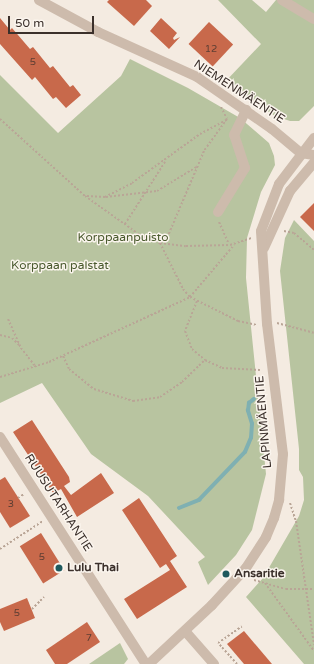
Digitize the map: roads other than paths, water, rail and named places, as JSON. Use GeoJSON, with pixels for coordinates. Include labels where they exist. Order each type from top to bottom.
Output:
{"type":"FeatureCollection","features":[{"type":"Feature","properties":{"kind":"street","name":"NIEMENMÄENTIE"},"geometry":{"type":"LineString","coordinates":[[39,0],[92,30],[197,77],[246,110],[301,153],[314,155]]}},
{"type":"Feature","properties":{"kind":"street"},"geometry":{"type":"LineString","coordinates":[[282,0],[314,19]]}},
{"type":"Feature","properties":{"kind":"street"},"geometry":{"type":"LineString","coordinates":[[218,212],[245,168],[234,135],[246,110]]}},
{"type":"Feature","properties":{"kind":"street","name":"LAPINMÄENTIE"},"geometry":{"type":"LineString","coordinates":[[148,664],[185,631],[246,568],[266,537],[279,500],[282,454],[267,324],[262,231],[269,208],[279,184],[301,153],[314,138]]}},
{"type":"Feature","properties":{"kind":"street","name":"LAPINMÄENTIE"},"geometry":{"type":"LineString","coordinates":[[264,248],[290,191],[314,162]]}},
{"type":"Feature","properties":{"kind":"street","name":"RUUSUTARHANTIE"},"geometry":{"type":"LineString","coordinates":[[0,437],[148,664]]}},
{"type":"Feature","properties":{"kind":"street"},"geometry":{"type":"LineString","coordinates":[[185,631],[214,664]]}},
{"type":"Feature","properties":{"kind":"waterway"},"geometry":{"type":"LineString","coordinates":[[179,508],[199,500],[245,452],[251,438],[252,424],[248,411],[249,403],[254,399]]}},
{"type":"Feature","properties":{"kind":"place","name":"Lulu Thai"},"geometry":{"type":"Point","coordinates":[59,568]}},
{"type":"Feature","properties":{"kind":"place","name":"Ansaritie"},"geometry":{"type":"Point","coordinates":[226,574]}},
{"type":"Feature","properties":{"kind":"park label","name":"Korppaanpuisto"},"geometry":{"type":"Point","coordinates":[123,238]}},
{"type":"Feature","properties":{"kind":"park label","name":"Korppaan palstat"},"geometry":{"type":"Point","coordinates":[60,266]}}]}
